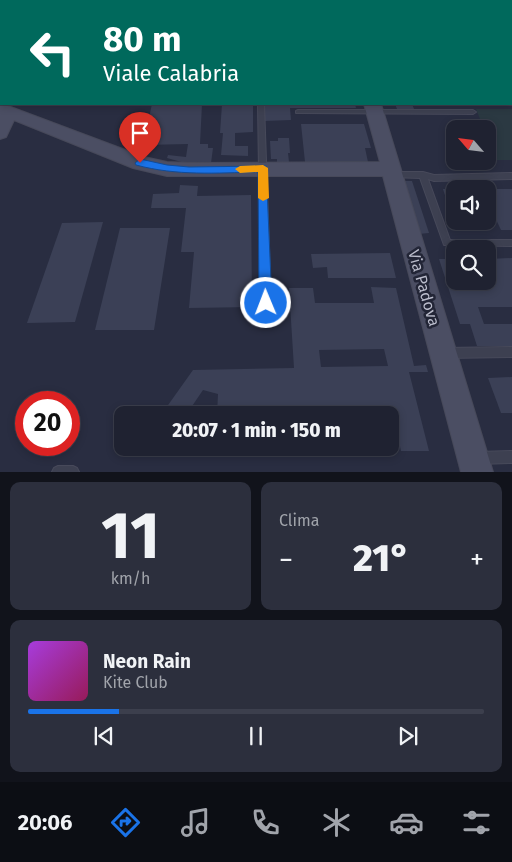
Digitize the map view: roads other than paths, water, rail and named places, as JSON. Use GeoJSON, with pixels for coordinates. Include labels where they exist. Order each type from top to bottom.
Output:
{"type":"FeatureCollection","features":[{"type":"Feature","properties":{"kind":"main road","name":"Via Padova"},"geometry":{"type":"LineString","coordinates":[[374,108],[475,465]]}},
{"type":"Feature","properties":{"kind":"main road"},"geometry":{"type":"LineString","coordinates":[[0,133],[4,110],[151,166],[189,170],[263,168],[391,172]]}},
{"type":"Feature","properties":{"kind":"lane"},"geometry":{"type":"LineString","coordinates":[[261,105],[266,303]]}},
{"type":"Feature","properties":{"kind":"lane"},"geometry":{"type":"LineString","coordinates":[[298,112],[374,108],[473,112]]}},
{"type":"Feature","properties":{"kind":"lane"},"geometry":{"type":"LineString","coordinates":[[391,172],[434,178],[512,176]]}},
{"type":"Feature","properties":{"kind":"lane"},"geometry":{"type":"LineString","coordinates":[[423,175],[447,244],[512,243]]}},
{"type":"Feature","properties":{"kind":"lane"},"geometry":{"type":"LineString","coordinates":[[443,353],[512,352]]}},
{"type":"Feature","properties":{"kind":"lane"},"geometry":{"type":"LineString","coordinates":[[475,465],[512,457]]}},
{"type":"Feature","properties":{"kind":"lane"},"geometry":{"type":"LineString","coordinates":[[58,472],[73,472]]}}]}
